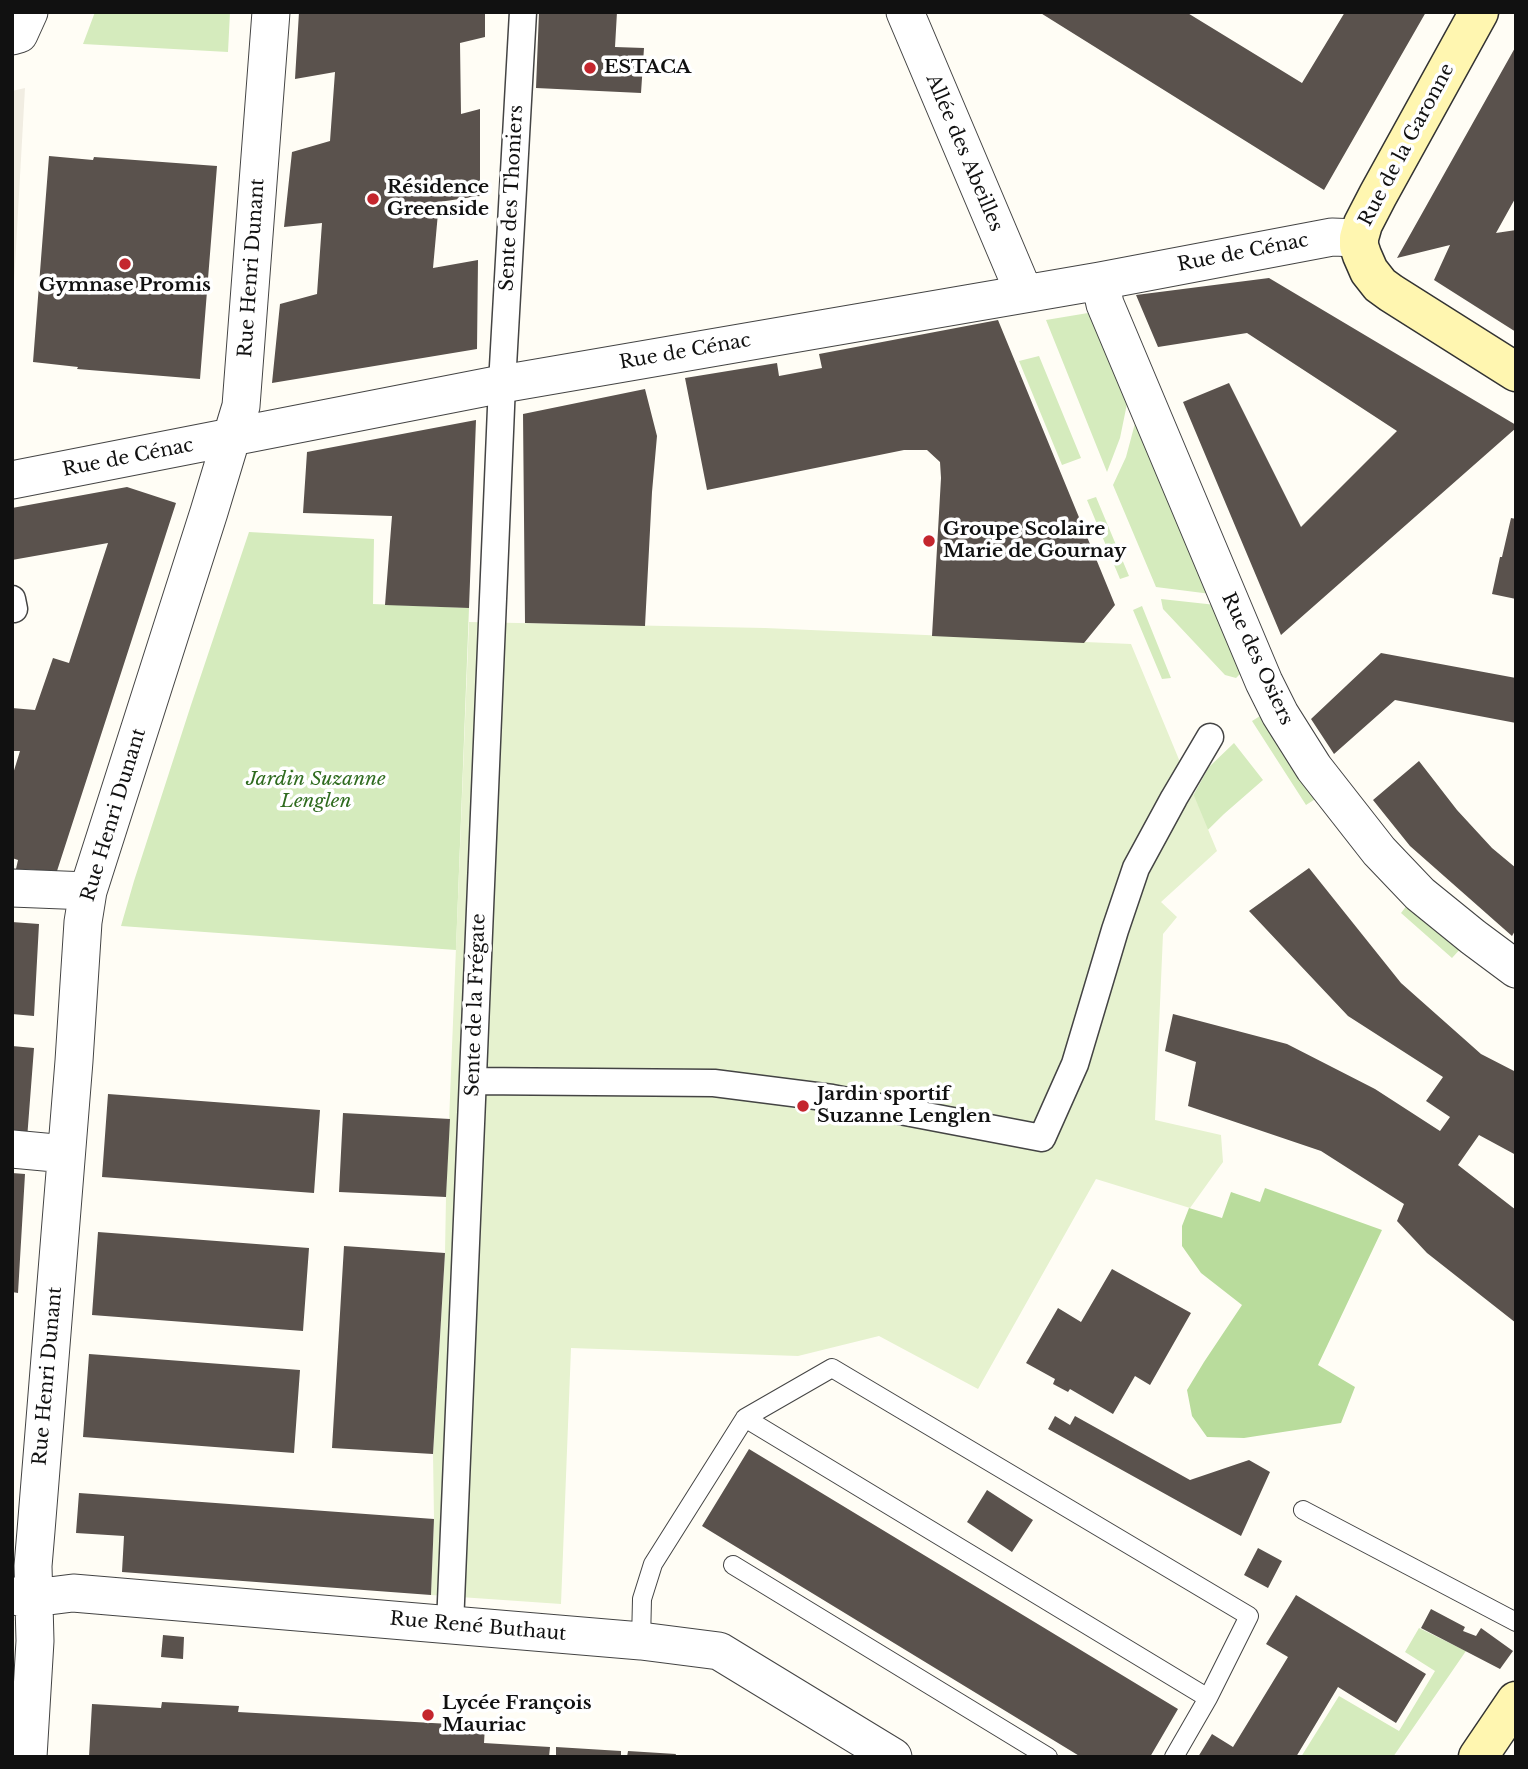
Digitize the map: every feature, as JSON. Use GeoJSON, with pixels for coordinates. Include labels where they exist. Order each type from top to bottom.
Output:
{"type":"FeatureCollection","features":[{"type":"Feature","properties":{"kind":"main road","name":"Rue de la Garonne"},"geometry":{"type":"LineString","coordinates":[[1479,12],[1363,224],[1359,246],[1365,263],[1380,285],[1516,372]]}},
{"type":"Feature","properties":{"kind":"main road"},"geometry":{"type":"LineString","coordinates":[[1478,1757],[1516,1701]]}},
{"type":"Feature","properties":{"kind":"street"},"geometry":{"type":"LineString","coordinates":[[12,36],[19,34],[30,12]]}},
{"type":"Feature","properties":{"kind":"street","name":"Rue Henri Dunant"},"geometry":{"type":"LineString","coordinates":[[28,1757],[35,1641],[23,1597],[36,1531],[83,922],[88,891],[241,406],[271,12]]}},
{"type":"Feature","properties":{"kind":"street","name":"Sente des Thoniers"},"geometry":{"type":"LineString","coordinates":[[502,384],[523,12]]}},
{"type":"Feature","properties":{"kind":"street","name":"Allée des Abeilles"},"geometry":{"type":"LineString","coordinates":[[905,12],[1024,293]]}},
{"type":"Feature","properties":{"kind":"street","name":"Rue de Cénac"},"geometry":{"type":"LineString","coordinates":[[12,480],[502,384],[1100,281],[1332,237],[1359,238]]}},
{"type":"Feature","properties":{"kind":"street","name":"Rue des Osiers"},"geometry":{"type":"LineString","coordinates":[[1100,281],[1105,304],[1258,670],[1280,715],[1314,768],[1379,851],[1420,894],[1516,969]]}},
{"type":"Feature","properties":{"kind":"street","name":"Sente de la Frégate"},"geometry":{"type":"LineString","coordinates":[[450,1625],[502,384]]}},
{"type":"Feature","properties":{"kind":"street"},"geometry":{"type":"LineString","coordinates":[[12,599],[12,609]]}},
{"type":"Feature","properties":{"kind":"street"},"geometry":{"type":"LineString","coordinates":[[473,1081],[714,1083],[832,1098],[1042,1138],[1075,1064],[1136,867],[1210,737]]}},
{"type":"Feature","properties":{"kind":"street"},"geometry":{"type":"LineString","coordinates":[[12,888],[88,891]]}},
{"type":"Feature","properties":{"kind":"street"},"geometry":{"type":"LineString","coordinates":[[12,1149],[66,1154]]}},
{"type":"Feature","properties":{"kind":"street","name":"Rue René Buthaut"},"geometry":{"type":"LineString","coordinates":[[23,1597],[73,1594],[641,1641],[719,1651],[876,1752]]}},
{"type":"Feature","properties":{"kind":"lane"},"geometry":{"type":"LineString","coordinates":[[641,1641],[642,1599],[653,1564],[745,1418],[832,1368],[1249,1616],[1208,1698],[1174,1757]]}},
{"type":"Feature","properties":{"kind":"lane"},"geometry":{"type":"LineString","coordinates":[[745,1418],[1208,1698]]}},
{"type":"Feature","properties":{"kind":"lane"},"geometry":{"type":"LineString","coordinates":[[1303,1510],[1516,1622]]}},
{"type":"Feature","properties":{"kind":"lane"},"geometry":{"type":"LineString","coordinates":[[733,1565],[1048,1757]]}},
{"type":"Feature","properties":{"kind":"green space"},"geometry":{"type":"Polygon","coordinates":[[[95,12],[230,12],[228,52],[83,44],[95,12]]]}},
{"type":"Feature","properties":{"kind":"green space"},"geometry":{"type":"Polygon","coordinates":[[[1094,312],[1129,394],[1120,438],[1107,472],[1046,320],[1094,312]]]}},
{"type":"Feature","properties":{"kind":"green space"},"geometry":{"type":"Polygon","coordinates":[[[1039,356],[1081,458],[1062,465],[1019,361],[1039,356]]]}},
{"type":"Feature","properties":{"kind":"green space"},"geometry":{"type":"Polygon","coordinates":[[[1137,416],[1211,594],[1156,587],[1113,485],[1126,457],[1137,416]]]}},
{"type":"Feature","properties":{"kind":"green space"},"geometry":{"type":"Polygon","coordinates":[[[1096,497],[1129,576],[1120,579],[1087,500],[1096,497]]]}},
{"type":"Feature","properties":{"kind":"green space","name":"Jardin Suzanne Lenglen"},"geometry":{"type":"Polygon","coordinates":[[[249,532],[374,539],[373,604],[469,608],[456,950],[121,926],[249,532]]]}},
{"type":"Feature","properties":{"kind":"green space"},"geometry":{"type":"Polygon","coordinates":[[[1161,599],[1216,605],[1242,672],[1236,678],[1225,675],[1163,609],[1161,599]]]}},
{"type":"Feature","properties":{"kind":"green space"},"geometry":{"type":"Polygon","coordinates":[[[1142,606],[1171,678],[1162,679],[1133,610],[1142,606]]]}},
{"type":"Feature","properties":{"kind":"green space","name":"Jardin sportif Suzanne Lenglen"},"geometry":{"type":"Polygon","coordinates":[[[469,622],[765,628],[1131,644],[1217,851],[1161,902],[1177,917],[1163,934],[1155,1120],[1221,1135],[1223,1162],[1190,1208],[1096,1179],[978,1389],[879,1336],[798,1356],[571,1348],[561,1604],[431,1595],[433,1454],[445,1253],[469,622]]]}},
{"type":"Feature","properties":{"kind":"green space"},"geometry":{"type":"Polygon","coordinates":[[[1265,713],[1320,796],[1306,805],[1252,721],[1265,713]]]}},
{"type":"Feature","properties":{"kind":"green space"},"geometry":{"type":"Polygon","coordinates":[[[1234,743],[1263,780],[1224,814],[1152,885],[1147,878],[1209,767],[1234,743]]]}},
{"type":"Feature","properties":{"kind":"green space"},"geometry":{"type":"Polygon","coordinates":[[[1411,900],[1463,946],[1452,958],[1401,913],[1411,900]]]}},
{"type":"Feature","properties":{"kind":"green space"},"geometry":{"type":"Polygon","coordinates":[[[1265,1188],[1382,1230],[1318,1365],[1355,1387],[1341,1423],[1244,1438],[1207,1437],[1192,1416],[1187,1390],[1242,1305],[1201,1273],[1182,1246],[1182,1226],[1189,1208],[1222,1218],[1231,1192],[1260,1202],[1265,1188]]]}},
{"type":"Feature","properties":{"kind":"green space"},"geometry":{"type":"Polygon","coordinates":[[[1419,1628],[1466,1651],[1393,1757],[1301,1757],[1339,1696],[1399,1731],[1435,1671],[1405,1652],[1419,1628]]]}},
{"type":"Feature","properties":{"kind":"shaded area"},"geometry":{"type":"Polygon","coordinates":[[[25,88],[12,318],[12,91],[25,88]]]}},
{"type":"Feature","properties":{"kind":"building","name":"Résidence Greenside"},"geometry":{"type":"Polygon","coordinates":[[[299,12],[485,12],[485,37],[460,43],[461,114],[480,109],[480,196],[439,202],[433,268],[478,260],[477,349],[272,383],[280,304],[317,294],[322,223],[284,227],[292,152],[330,141],[335,72],[295,79],[299,12]]]}},
{"type":"Feature","properties":{"kind":"building","name":"ESTACA"},"geometry":{"type":"Polygon","coordinates":[[[539,12],[617,12],[615,47],[644,48],[641,93],[536,88],[539,12]]]}},
{"type":"Feature","properties":{"kind":"building"},"geometry":{"type":"Polygon","coordinates":[[[1039,12],[1186,12],[1302,83],[1345,12],[1426,12],[1324,190],[1039,12]]]}},
{"type":"Feature","properties":{"kind":"building"},"geometry":{"type":"Polygon","coordinates":[[[1516,46],[1516,197],[1496,233],[1516,230],[1516,332],[1434,280],[1450,245],[1397,258],[1516,46]]]}},
{"type":"Feature","properties":{"kind":"building","name":"Gymnase Promis"},"geometry":{"type":"Polygon","coordinates":[[[49,156],[217,166],[200,379],[77,369],[78,367],[33,362],[49,156]]]}},
{"type":"Feature","properties":{"kind":"building"},"geometry":{"type":"Polygon","coordinates":[[[1269,278],[1516,425],[1516,428],[1281,635],[1183,402],[1229,383],[1301,527],[1397,431],[1247,333],[1158,347],[1136,295],[1269,278]]]}},
{"type":"Feature","properties":{"kind":"building"},"geometry":{"type":"Polygon","coordinates":[[[998,320],[1115,605],[1084,643],[932,636],[941,478],[940,462],[927,450],[904,450],[707,490],[685,378],[777,363],[779,376],[822,368],[819,354],[998,320]]]}},
{"type":"Feature","properties":{"kind":"building"},"geometry":{"type":"Polygon","coordinates":[[[645,389],[657,436],[645,626],[525,623],[523,414],[645,389]]]}},
{"type":"Feature","properties":{"kind":"building"},"geometry":{"type":"Polygon","coordinates":[[[476,420],[469,608],[385,605],[392,516],[303,513],[307,452],[476,420]]]}},
{"type":"Feature","properties":{"kind":"building"},"geometry":{"type":"Polygon","coordinates":[[[127,487],[176,503],[57,871],[16,869],[18,860],[12,858],[12,777],[20,751],[12,751],[12,708],[35,710],[53,658],[69,663],[108,543],[12,560],[12,508],[127,487]]]}},
{"type":"Feature","properties":{"kind":"building"},"geometry":{"type":"Polygon","coordinates":[[[1511,518],[1516,519],[1516,599],[1492,594],[1511,518]]]}},
{"type":"Feature","properties":{"kind":"building"},"geometry":{"type":"Polygon","coordinates":[[[1381,653],[1516,678],[1516,723],[1395,700],[1334,754],[1311,719],[1381,653]]]}},
{"type":"Feature","properties":{"kind":"building"},"geometry":{"type":"Polygon","coordinates":[[[1419,761],[1457,810],[1492,848],[1516,868],[1516,929],[1512,936],[1410,846],[1373,800],[1419,761]]]}},
{"type":"Feature","properties":{"kind":"building"},"geometry":{"type":"Polygon","coordinates":[[[1309,868],[1401,983],[1481,1054],[1516,1072],[1516,1155],[1479,1135],[1458,1165],[1516,1210],[1516,1323],[1427,1253],[1397,1221],[1404,1204],[1321,1151],[1188,1106],[1196,1062],[1165,1051],[1173,1014],[1287,1044],[1375,1089],[1440,1131],[1450,1117],[1426,1101],[1443,1077],[1348,1016],[1249,911],[1309,868]]]}},
{"type":"Feature","properties":{"kind":"building"},"geometry":{"type":"Polygon","coordinates":[[[12,922],[39,924],[34,1016],[12,1014],[12,922]]]}},
{"type":"Feature","properties":{"kind":"building"},"geometry":{"type":"Polygon","coordinates":[[[12,1046],[34,1048],[27,1139],[12,1138],[12,1046]]]}},
{"type":"Feature","properties":{"kind":"building"},"geometry":{"type":"Polygon","coordinates":[[[108,1094],[320,1110],[314,1193],[102,1177],[108,1094]]]}},
{"type":"Feature","properties":{"kind":"building"},"geometry":{"type":"Polygon","coordinates":[[[343,1113],[450,1119],[446,1197],[339,1192],[343,1113]]]}},
{"type":"Feature","properties":{"kind":"building"},"geometry":{"type":"Polygon","coordinates":[[[12,1173],[25,1174],[18,1293],[12,1292],[12,1173]]]}},
{"type":"Feature","properties":{"kind":"building"},"geometry":{"type":"Polygon","coordinates":[[[98,1232],[309,1248],[303,1331],[92,1315],[98,1232]]]}},
{"type":"Feature","properties":{"kind":"building"},"geometry":{"type":"Polygon","coordinates":[[[344,1246],[445,1253],[433,1454],[332,1448],[344,1246]]]}},
{"type":"Feature","properties":{"kind":"building"},"geometry":{"type":"Polygon","coordinates":[[[1112,1269],[1191,1313],[1150,1385],[1135,1376],[1113,1414],[1070,1389],[1068,1392],[1053,1384],[1055,1379],[1026,1363],[1058,1308],[1081,1322],[1112,1269]]]}},
{"type":"Feature","properties":{"kind":"building"},"geometry":{"type":"Polygon","coordinates":[[[89,1354],[300,1370],[294,1453],[83,1437],[89,1354]]]}},
{"type":"Feature","properties":{"kind":"building"},"geometry":{"type":"Polygon","coordinates":[[[1055,1416],[1070,1425],[1075,1416],[1190,1480],[1249,1460],[1270,1472],[1241,1536],[1048,1429],[1055,1416]]]}},
{"type":"Feature","properties":{"kind":"building"},"geometry":{"type":"Polygon","coordinates":[[[749,1449],[1178,1709],[1150,1757],[1081,1757],[702,1526],[749,1449]]]}},
{"type":"Feature","properties":{"kind":"building"},"geometry":{"type":"Polygon","coordinates":[[[987,1490],[1033,1520],[1012,1552],[967,1522],[987,1490]]]}},
{"type":"Feature","properties":{"kind":"building"},"geometry":{"type":"Polygon","coordinates":[[[79,1493],[434,1519],[431,1595],[122,1572],[124,1536],[76,1533],[79,1493]]]}},
{"type":"Feature","properties":{"kind":"building"},"geometry":{"type":"Polygon","coordinates":[[[1258,1548],[1282,1561],[1268,1588],[1244,1575],[1258,1548]]]}},
{"type":"Feature","properties":{"kind":"building"},"geometry":{"type":"Polygon","coordinates":[[[1296,1595],[1426,1674],[1396,1723],[1338,1687],[1296,1757],[1198,1757],[1212,1734],[1233,1747],[1288,1657],[1266,1644],[1296,1595]]]}},
{"type":"Feature","properties":{"kind":"building"},"geometry":{"type":"Polygon","coordinates":[[[1431,1609],[1465,1627],[1463,1631],[1476,1636],[1481,1628],[1513,1651],[1500,1669],[1421,1628],[1431,1609]]]}},
{"type":"Feature","properties":{"kind":"building"},"geometry":{"type":"Polygon","coordinates":[[[163,1635],[184,1637],[183,1659],[161,1657],[163,1635]]]}},
{"type":"Feature","properties":{"kind":"building"},"geometry":{"type":"Polygon","coordinates":[[[162,1702],[239,1706],[238,1712],[485,1726],[484,1743],[550,1747],[549,1757],[89,1757],[92,1704],[161,1708],[162,1702]]]}},
{"type":"Feature","properties":{"kind":"building"},"geometry":{"type":"Polygon","coordinates":[[[556,1747],[621,1751],[621,1757],[556,1757],[556,1747]]]}},
{"type":"Feature","properties":{"kind":"building"},"geometry":{"type":"Polygon","coordinates":[[[628,1751],[676,1754],[675,1757],[627,1757],[628,1751]]]}},
{"type":"Feature","properties":{"kind":"place","name":"ESTACA"},"geometry":{"type":"Point","coordinates":[590,68]}},
{"type":"Feature","properties":{"kind":"place","name":"Résidence Greenside"},"geometry":{"type":"Point","coordinates":[373,199]}},
{"type":"Feature","properties":{"kind":"place","name":"Gymnase Promis"},"geometry":{"type":"Point","coordinates":[125,264]}},
{"type":"Feature","properties":{"kind":"place","name":"Groupe Scolaire Marie de Gournay"},"geometry":{"type":"Point","coordinates":[929,541]}},
{"type":"Feature","properties":{"kind":"place","name":"Jardin sportif Suzanne Lenglen"},"geometry":{"type":"Point","coordinates":[803,1106]}},
{"type":"Feature","properties":{"kind":"place","name":"Lycée François Mauriac"},"geometry":{"type":"Point","coordinates":[428,1715]}}]}
